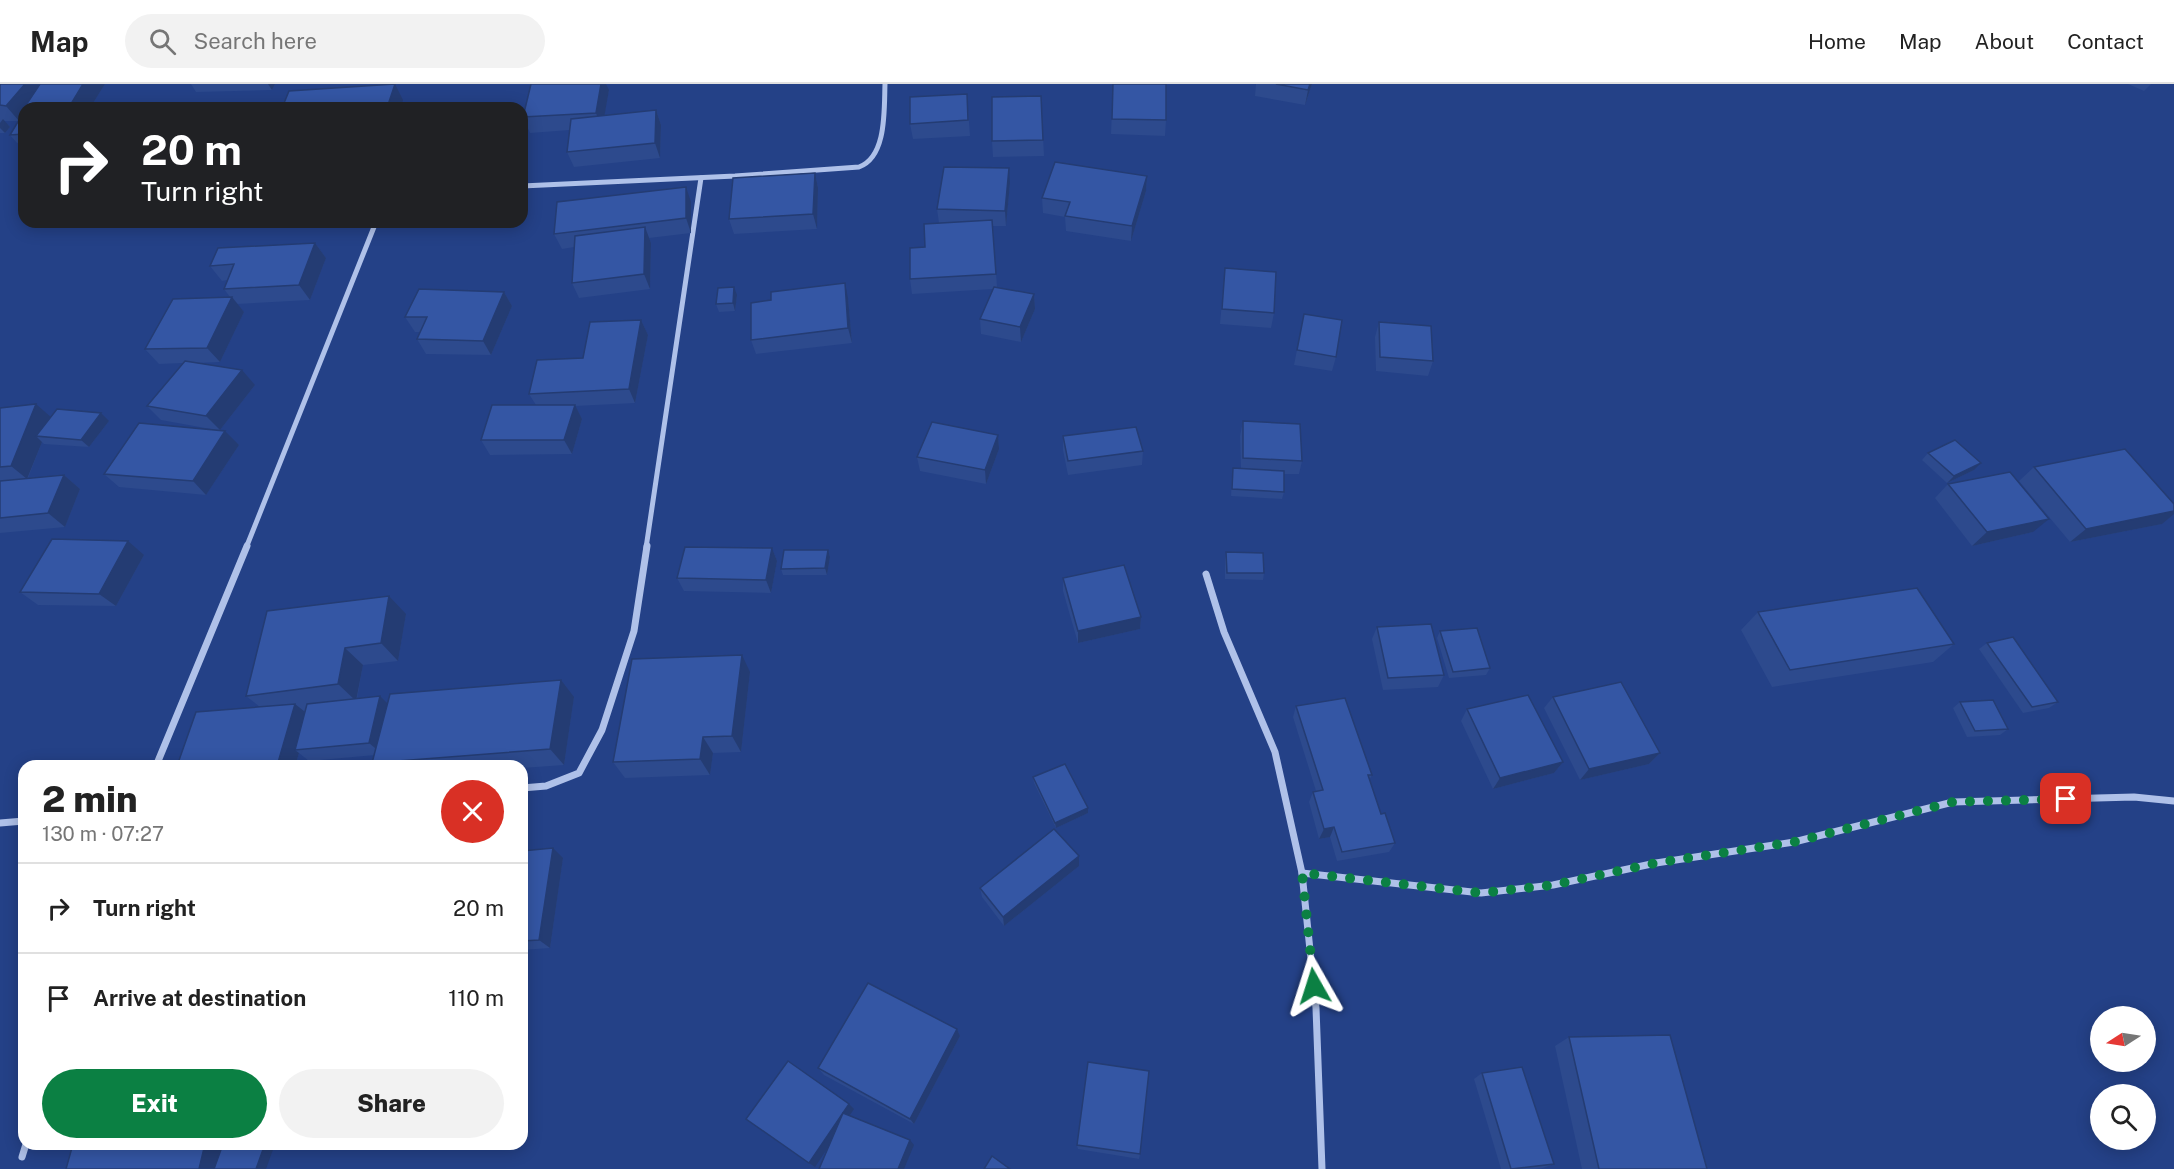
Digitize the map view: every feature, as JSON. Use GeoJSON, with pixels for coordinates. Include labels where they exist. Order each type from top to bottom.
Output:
{"type":"FeatureCollection","features":[{"type":"Feature","properties":{"kind":"street"},"geometry":{"type":"LineString","coordinates":[[528,186],[701,178],[857,167],[870,162],[875,152],[883,111],[885,84]]}},
{"type":"Feature","properties":{"kind":"street"},"geometry":{"type":"LineString","coordinates":[[528,788],[546,786],[579,773],[602,730],[634,631],[701,178]]}},
{"type":"Feature","properties":{"kind":"street"},"geometry":{"type":"LineString","coordinates":[[158,760],[270,490],[374,228]]}},
{"type":"Feature","properties":{"kind":"street"},"geometry":{"type":"LineString","coordinates":[[1206,574],[1224,632],[1275,752],[1302,873],[1316,1008],[1322,1169]]}},
{"type":"Feature","properties":{"kind":"street"},"geometry":{"type":"LineString","coordinates":[[1302,873],[1481,893],[1553,885],[1656,863],[1794,842],[1953,802],[2134,797],[2174,801]]}},
{"type":"Feature","properties":{"kind":"street"},"geometry":{"type":"LineString","coordinates":[[0,823],[18,822]]}},
{"type":"Feature","properties":{"kind":"street"},"geometry":{"type":"LineString","coordinates":[[21,1157],[24,1150]]}},
{"type":"Feature","properties":{"kind":"building"},"geometry":{"type":"Polygon","coordinates":[[[0,84],[25,84],[6,106],[0,105],[0,84]]]}},
{"type":"Feature","properties":{"kind":"building"},"geometry":{"type":"Polygon","coordinates":[[[40,84],[83,84],[72,102],[28,102],[40,84]]]}},
{"type":"Feature","properties":{"kind":"building"},"geometry":{"type":"Polygon","coordinates":[[[395,84],[389,102],[284,102],[289,91],[395,84]]]}},
{"type":"Feature","properties":{"kind":"building"},"geometry":{"type":"Polygon","coordinates":[[[531,84],[601,84],[596,113],[528,117],[527,102],[531,84]]]}},
{"type":"Feature","properties":{"kind":"building"},"geometry":{"type":"Polygon","coordinates":[[[1113,84],[1166,84],[1166,120],[1112,119],[1113,84]]]}},
{"type":"Feature","properties":{"kind":"building"},"geometry":{"type":"Polygon","coordinates":[[[1276,84],[1310,84],[1308,90],[1276,84]]]}},
{"type":"Feature","properties":{"kind":"building"},"geometry":{"type":"Polygon","coordinates":[[[967,94],[968,120],[910,124],[910,97],[967,94]]]}},
{"type":"Feature","properties":{"kind":"building"},"geometry":{"type":"Polygon","coordinates":[[[1041,96],[1043,140],[992,141],[992,97],[1041,96]]]}},
{"type":"Feature","properties":{"kind":"building"},"geometry":{"type":"Polygon","coordinates":[[[656,110],[655,143],[567,152],[571,119],[656,110]]]}},
{"type":"Feature","properties":{"kind":"building"},"geometry":{"type":"Polygon","coordinates":[[[18,122],[18,134],[10,135],[18,122]]]}},
{"type":"Feature","properties":{"kind":"building"},"geometry":{"type":"Polygon","coordinates":[[[1055,162],[1147,176],[1132,226],[1065,216],[1070,202],[1042,198],[1055,162]]]}},
{"type":"Feature","properties":{"kind":"building"},"geometry":{"type":"Polygon","coordinates":[[[944,167],[1009,168],[1005,211],[937,209],[944,167]]]}},
{"type":"Feature","properties":{"kind":"building"},"geometry":{"type":"Polygon","coordinates":[[[815,173],[813,214],[729,219],[733,178],[815,173]]]}},
{"type":"Feature","properties":{"kind":"building"},"geometry":{"type":"Polygon","coordinates":[[[686,187],[686,218],[554,234],[557,202],[686,187]]]}},
{"type":"Feature","properties":{"kind":"building"},"geometry":{"type":"Polygon","coordinates":[[[992,220],[996,274],[910,279],[910,248],[925,247],[924,224],[992,220]]]}},
{"type":"Feature","properties":{"kind":"building"},"geometry":{"type":"Polygon","coordinates":[[[645,227],[644,274],[572,283],[575,236],[645,227]]]}},
{"type":"Feature","properties":{"kind":"building"},"geometry":{"type":"Polygon","coordinates":[[[315,243],[299,285],[224,289],[234,264],[210,266],[218,248],[315,243]]]}},
{"type":"Feature","properties":{"kind":"building"},"geometry":{"type":"Polygon","coordinates":[[[1225,268],[1276,272],[1274,313],[1222,309],[1225,268]]]}},
{"type":"Feature","properties":{"kind":"building"},"geometry":{"type":"Polygon","coordinates":[[[845,283],[848,328],[751,340],[751,303],[771,300],[771,292],[845,283]]]}},
{"type":"Feature","properties":{"kind":"building"},"geometry":{"type":"Polygon","coordinates":[[[734,287],[733,303],[716,304],[718,288],[734,287]]]}},
{"type":"Feature","properties":{"kind":"building"},"geometry":{"type":"Polygon","coordinates":[[[994,287],[1034,294],[1020,327],[980,319],[994,287]]]}},
{"type":"Feature","properties":{"kind":"building"},"geometry":{"type":"Polygon","coordinates":[[[419,289],[504,292],[483,341],[417,339],[427,317],[405,317],[419,289]]]}},
{"type":"Feature","properties":{"kind":"building"},"geometry":{"type":"Polygon","coordinates":[[[232,297],[207,348],[145,349],[173,299],[232,297]]]}},
{"type":"Feature","properties":{"kind":"building"},"geometry":{"type":"Polygon","coordinates":[[[1304,314],[1342,320],[1336,357],[1297,350],[1304,314]]]}},
{"type":"Feature","properties":{"kind":"building"},"geometry":{"type":"Polygon","coordinates":[[[641,320],[629,389],[529,394],[537,360],[583,358],[590,322],[641,320]]]}},
{"type":"Feature","properties":{"kind":"building"},"geometry":{"type":"Polygon","coordinates":[[[1379,322],[1431,326],[1433,361],[1380,357],[1379,322]]]}},
{"type":"Feature","properties":{"kind":"building"},"geometry":{"type":"Polygon","coordinates":[[[185,361],[242,370],[206,416],[147,406],[185,361]]]}},
{"type":"Feature","properties":{"kind":"building"},"geometry":{"type":"Polygon","coordinates":[[[36,404],[11,466],[0,467],[0,408],[36,404]]]}},
{"type":"Feature","properties":{"kind":"building"},"geometry":{"type":"Polygon","coordinates":[[[492,405],[575,405],[564,440],[481,440],[492,405]]]}},
{"type":"Feature","properties":{"kind":"building"},"geometry":{"type":"Polygon","coordinates":[[[57,409],[101,413],[81,440],[36,436],[57,409]]]}},
{"type":"Feature","properties":{"kind":"building"},"geometry":{"type":"Polygon","coordinates":[[[1243,421],[1300,424],[1302,461],[1243,458],[1243,421]]]}},
{"type":"Feature","properties":{"kind":"building"},"geometry":{"type":"Polygon","coordinates":[[[932,422],[998,435],[985,470],[917,457],[932,422]]]}},
{"type":"Feature","properties":{"kind":"building"},"geometry":{"type":"Polygon","coordinates":[[[139,423],[225,431],[193,481],[104,474],[139,423]]]}},
{"type":"Feature","properties":{"kind":"building"},"geometry":{"type":"Polygon","coordinates":[[[1136,427],[1143,451],[1068,461],[1063,436],[1136,427]]]}},
{"type":"Feature","properties":{"kind":"building"},"geometry":{"type":"Polygon","coordinates":[[[1955,440],[1981,463],[1954,476],[1928,453],[1955,440]]]}},
{"type":"Feature","properties":{"kind":"building"},"geometry":{"type":"Polygon","coordinates":[[[2125,449],[2174,504],[2174,511],[2086,529],[2034,467],[2125,449]]]}},
{"type":"Feature","properties":{"kind":"building"},"geometry":{"type":"Polygon","coordinates":[[[1233,468],[1284,471],[1284,492],[1232,489],[1233,468]]]}},
{"type":"Feature","properties":{"kind":"building"},"geometry":{"type":"Polygon","coordinates":[[[2010,472],[2049,519],[1987,532],[1948,484],[2010,472]]]}},
{"type":"Feature","properties":{"kind":"building"},"geometry":{"type":"Polygon","coordinates":[[[64,475],[48,513],[0,518],[0,481],[64,475]]]}},
{"type":"Feature","properties":{"kind":"building"},"geometry":{"type":"Polygon","coordinates":[[[52,539],[128,541],[99,594],[20,592],[52,539]]]}},
{"type":"Feature","properties":{"kind":"building"},"geometry":{"type":"Polygon","coordinates":[[[685,547],[772,548],[766,580],[677,578],[685,547]]]}},
{"type":"Feature","properties":{"kind":"building"},"geometry":{"type":"Polygon","coordinates":[[[784,550],[828,550],[825,568],[781,569],[784,550]]]}},
{"type":"Feature","properties":{"kind":"building"},"geometry":{"type":"Polygon","coordinates":[[[1226,552],[1263,553],[1264,573],[1227,573],[1226,552]]]}},
{"type":"Feature","properties":{"kind":"building"},"geometry":{"type":"Polygon","coordinates":[[[1124,565],[1141,617],[1078,631],[1063,578],[1124,565]]]}},
{"type":"Feature","properties":{"kind":"building"},"geometry":{"type":"Polygon","coordinates":[[[1917,588],[1954,644],[1790,670],[1758,612],[1917,588]]]}},
{"type":"Feature","properties":{"kind":"building"},"geometry":{"type":"Polygon","coordinates":[[[389,596],[381,643],[345,648],[338,684],[246,696],[267,611],[389,596]]]}},
{"type":"Feature","properties":{"kind":"building"},"geometry":{"type":"Polygon","coordinates":[[[1431,624],[1444,675],[1388,678],[1377,627],[1431,624]]]}},
{"type":"Feature","properties":{"kind":"building"},"geometry":{"type":"Polygon","coordinates":[[[1477,628],[1490,668],[1453,672],[1440,631],[1477,628]]]}},
{"type":"Feature","properties":{"kind":"building"},"geometry":{"type":"Polygon","coordinates":[[[2013,637],[2058,702],[2032,707],[1987,643],[2013,637]]]}},
{"type":"Feature","properties":{"kind":"building"},"geometry":{"type":"Polygon","coordinates":[[[742,655],[732,736],[703,737],[700,759],[613,762],[632,659],[742,655]]]}},
{"type":"Feature","properties":{"kind":"building"},"geometry":{"type":"Polygon","coordinates":[[[561,680],[550,749],[410,760],[373,760],[390,694],[561,680]]]}},
{"type":"Feature","properties":{"kind":"building"},"geometry":{"type":"Polygon","coordinates":[[[1621,682],[1660,753],[1589,769],[1553,697],[1621,682]]]}},
{"type":"Feature","properties":{"kind":"building"},"geometry":{"type":"Polygon","coordinates":[[[1528,695],[1563,762],[1500,778],[1467,709],[1528,695]]]}},
{"type":"Feature","properties":{"kind":"building"},"geometry":{"type":"Polygon","coordinates":[[[380,696],[369,743],[295,750],[307,704],[380,696]]]}},
{"type":"Feature","properties":{"kind":"building"},"geometry":{"type":"Polygon","coordinates":[[[1345,698],[1372,775],[1368,775],[1381,814],[1385,813],[1395,843],[1342,852],[1334,827],[1324,829],[1313,792],[1323,790],[1296,706],[1345,698]]]}},
{"type":"Feature","properties":{"kind":"building"},"geometry":{"type":"Polygon","coordinates":[[[1993,700],[2008,729],[1975,731],[1960,702],[1993,700]]]}},
{"type":"Feature","properties":{"kind":"building"},"geometry":{"type":"Polygon","coordinates":[[[295,704],[279,760],[179,760],[196,712],[295,704]]]}},
{"type":"Feature","properties":{"kind":"building"},"geometry":{"type":"Polygon","coordinates":[[[1065,764],[1088,808],[1055,823],[1033,777],[1065,764]]]}},
{"type":"Feature","properties":{"kind":"building"},"geometry":{"type":"Polygon","coordinates":[[[1054,829],[1079,856],[1003,917],[980,888],[1054,829]]]}},
{"type":"Feature","properties":{"kind":"building"},"geometry":{"type":"Polygon","coordinates":[[[553,848],[539,940],[528,941],[528,850],[553,848]]]}},
{"type":"Feature","properties":{"kind":"building"},"geometry":{"type":"Polygon","coordinates":[[[868,983],[957,1029],[910,1119],[818,1068],[868,983]]]}},
{"type":"Feature","properties":{"kind":"building"},"geometry":{"type":"Polygon","coordinates":[[[1670,1035],[1707,1169],[1599,1169],[1569,1037],[1670,1035]]]}},
{"type":"Feature","properties":{"kind":"building"},"geometry":{"type":"Polygon","coordinates":[[[788,1061],[849,1104],[809,1163],[746,1119],[788,1061]]]}},
{"type":"Feature","properties":{"kind":"building"},"geometry":{"type":"Polygon","coordinates":[[[1088,1062],[1149,1071],[1140,1154],[1077,1145],[1088,1062]]]}},
{"type":"Feature","properties":{"kind":"building"},"geometry":{"type":"Polygon","coordinates":[[[1522,1067],[1554,1164],[1511,1169],[1482,1073],[1522,1067]]]}},
{"type":"Feature","properties":{"kind":"building"},"geometry":{"type":"Polygon","coordinates":[[[843,1113],[910,1140],[898,1169],[819,1169],[843,1113]]]}},
{"type":"Feature","properties":{"kind":"building"},"geometry":{"type":"Polygon","coordinates":[[[71,1150],[204,1150],[199,1169],[66,1169],[71,1150]]]}},
{"type":"Feature","properties":{"kind":"building"},"geometry":{"type":"Polygon","coordinates":[[[221,1150],[263,1150],[256,1169],[214,1169],[221,1150]]]}},
{"type":"Feature","properties":{"kind":"building"},"geometry":{"type":"Polygon","coordinates":[[[992,1156],[1010,1169],[984,1169],[992,1156]]]}},
{"type":"Feature","properties":{"kind":"route"},"geometry":{"type":"LineString","coordinates":[[1314,986],[1302,873],[1481,893],[1553,885],[1656,863],[1794,842],[1953,802],[2066,799]]}}]}
